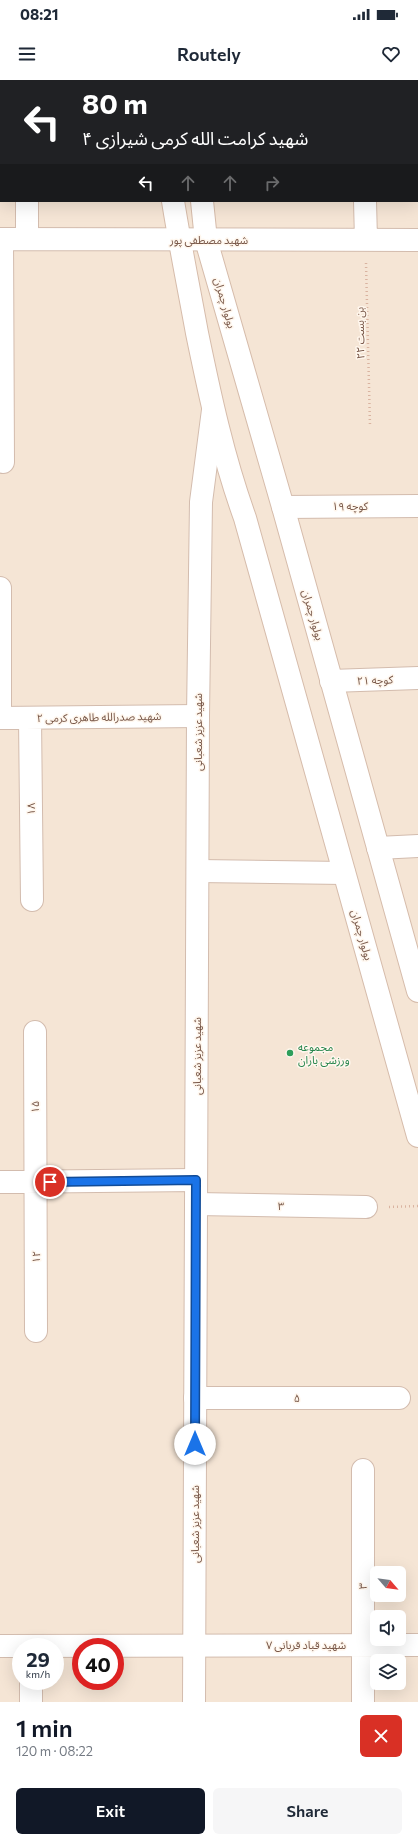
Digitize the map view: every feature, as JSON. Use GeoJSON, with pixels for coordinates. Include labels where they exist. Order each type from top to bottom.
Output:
{"type":"FeatureCollection","features":[{"type":"Feature","properties":{"kind":"street"},"geometry":{"type":"LineString","coordinates":[[27,202],[27,239]]}},
{"type":"Feature","properties":{"kind":"street","name":"بولوار چمران"},"geometry":{"type":"LineString","coordinates":[[173,202],[179,240],[213,410],[230,476],[245,518],[418,1136]]}},
{"type":"Feature","properties":{"kind":"street","name":"بولوار چمران"},"geometry":{"type":"LineString","coordinates":[[202,202],[206,240],[283,507],[418,991]]}},
{"type":"Feature","properties":{"kind":"street"},"geometry":{"type":"LineString","coordinates":[[365,202],[366,240]]}},
{"type":"Feature","properties":{"kind":"street"},"geometry":{"type":"LineString","coordinates":[[1,239],[3,462]]}},
{"type":"Feature","properties":{"kind":"street","name":"شهید مصطفی پور"},"geometry":{"type":"LineString","coordinates":[[1,239],[418,240]]}},
{"type":"Feature","properties":{"kind":"street","name":"شهید عزیز شعبانی"},"geometry":{"type":"LineString","coordinates":[[194,1702],[198,716],[201,502],[213,410]]}},
{"type":"Feature","properties":{"kind":"street","name":"کوچه ۱۹"},"geometry":{"type":"LineString","coordinates":[[283,507],[418,506]]}},
{"type":"Feature","properties":{"kind":"street"},"geometry":{"type":"LineString","coordinates":[[0,588],[0,718]]}},
{"type":"Feature","properties":{"kind":"street","name":"کوچه ۲۱"},"geometry":{"type":"LineString","coordinates":[[331,681],[418,678]]}},
{"type":"Feature","properties":{"kind":"street","name":"شهید صدرالله طاهری کرمی ۲"},"geometry":{"type":"LineString","coordinates":[[0,718],[198,716]]}},
{"type":"Feature","properties":{"kind":"street","name":"۱۸"},"geometry":{"type":"LineString","coordinates":[[30,718],[32,900]]}},
{"type":"Feature","properties":{"kind":"street"},"geometry":{"type":"LineString","coordinates":[[378,848],[418,846]]}},
{"type":"Feature","properties":{"kind":"street"},"geometry":{"type":"LineString","coordinates":[[198,871],[344,872]]}},
{"type":"Feature","properties":{"kind":"street","name":"۱۵"},"geometry":{"type":"LineString","coordinates":[[35,1032],[35,1182]]}},
{"type":"Feature","properties":{"kind":"street"},"geometry":{"type":"LineString","coordinates":[[0,1182],[196,1180]]}},
{"type":"Feature","properties":{"kind":"street","name":"۱۲"},"geometry":{"type":"LineString","coordinates":[[35,1182],[36,1332]]}},
{"type":"Feature","properties":{"kind":"street","name":"۳"},"geometry":{"type":"LineString","coordinates":[[196,1204],[366,1207]]}},
{"type":"Feature","properties":{"kind":"street","name":"۵"},"geometry":{"type":"LineString","coordinates":[[195,1398],[399,1398]]}},
{"type":"Feature","properties":{"kind":"street","name":"۳"},"geometry":{"type":"LineString","coordinates":[[363,1470],[363,1702]]}},
{"type":"Feature","properties":{"kind":"street","name":"شهید قباد قربانی ۷"},"geometry":{"type":"LineString","coordinates":[[64,1647],[418,1645]]}},
{"type":"Feature","properties":{"kind":"street","name":"شهید قباد قربانی ۷"},"geometry":{"type":"LineString","coordinates":[[0,1646],[12,1646]]}},
{"type":"Feature","properties":{"kind":"street"},"geometry":{"type":"LineString","coordinates":[[31,1690],[31,1702]]}},
{"type":"Feature","properties":{"kind":"path","name":"بن بست ۲۲"},"geometry":{"type":"LineString","coordinates":[[366,240],[370,426]]}},
{"type":"Feature","properties":{"kind":"path"},"geometry":{"type":"LineString","coordinates":[[366,1207],[418,1206]]}},
{"type":"Feature","properties":{"kind":"shaded area"},"geometry":{"type":"Polygon","coordinates":[[[0,202],[418,202],[418,1702],[0,1702],[0,202]]]}},
{"type":"Feature","properties":{"kind":"place","name":"مجموعه ورزشی باران"},"geometry":{"type":"Point","coordinates":[290,1053]}},
{"type":"Feature","properties":{"kind":"route"},"geometry":{"type":"LineString","coordinates":[[50,1182],[196,1180],[195,1444]]}}]}
